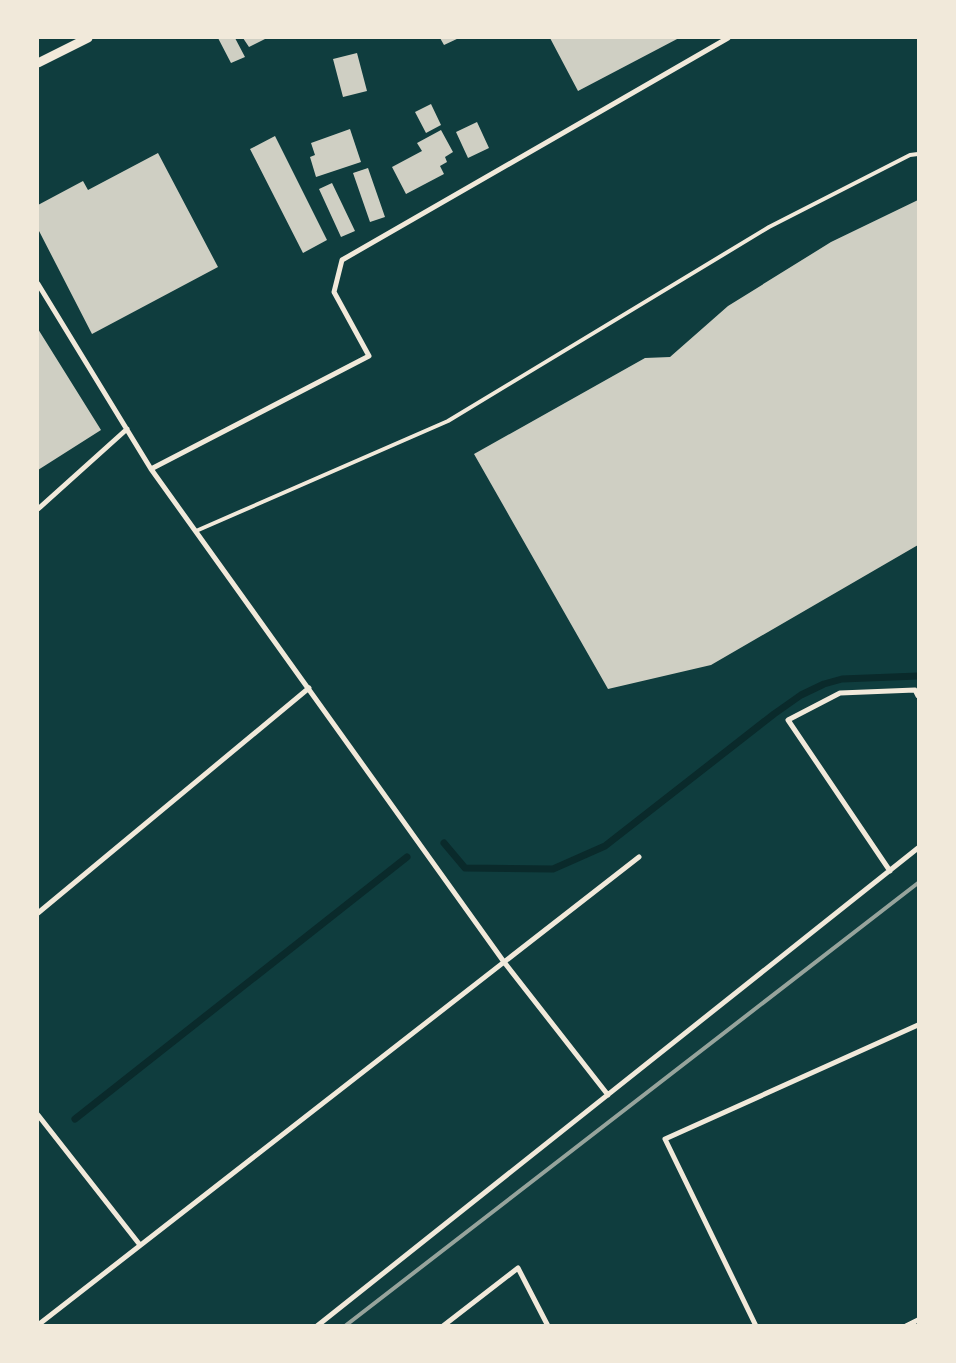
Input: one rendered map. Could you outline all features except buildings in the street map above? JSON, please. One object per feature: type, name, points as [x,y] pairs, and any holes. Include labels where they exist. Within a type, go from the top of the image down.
[{"type":"street","points":[[38,62],[88,38]]},
{"type":"street","points":[[151,469],[369,356],[334,292],[342,260],[728,38]]},
{"type":"street","points":[[38,284],[151,469],[504,962],[608,1095]]},
{"type":"street","points":[[38,509],[127,429]]},
{"type":"street","points":[[38,913],[309,688]]},
{"type":"street","points":[[890,871],[788,720],[840,693],[915,690],[918,696]]},
{"type":"street","points":[[317,1326],[918,848]]},
{"type":"street","points":[[38,1325],[639,857]]},
{"type":"street","points":[[756,1326],[665,1139],[918,1025]]},
{"type":"street","points":[[38,1115],[140,1245]]},
{"type":"street","points":[[443,1326],[518,1268],[548,1326]]},
{"type":"street","points":[[906,1326],[918,1320]]},
{"type":"lane","points":[[196,531],[448,421],[769,227],[910,155],[918,154]]},
{"type":"waterway","points":[[444,843],[465,868],[553,869],[605,846],[801,695],[824,684],[842,679],[918,676]]},
{"type":"waterway","points":[[75,1119],[407,857]]},
{"type":"railway","points":[[345,1326],[918,883]]}]
